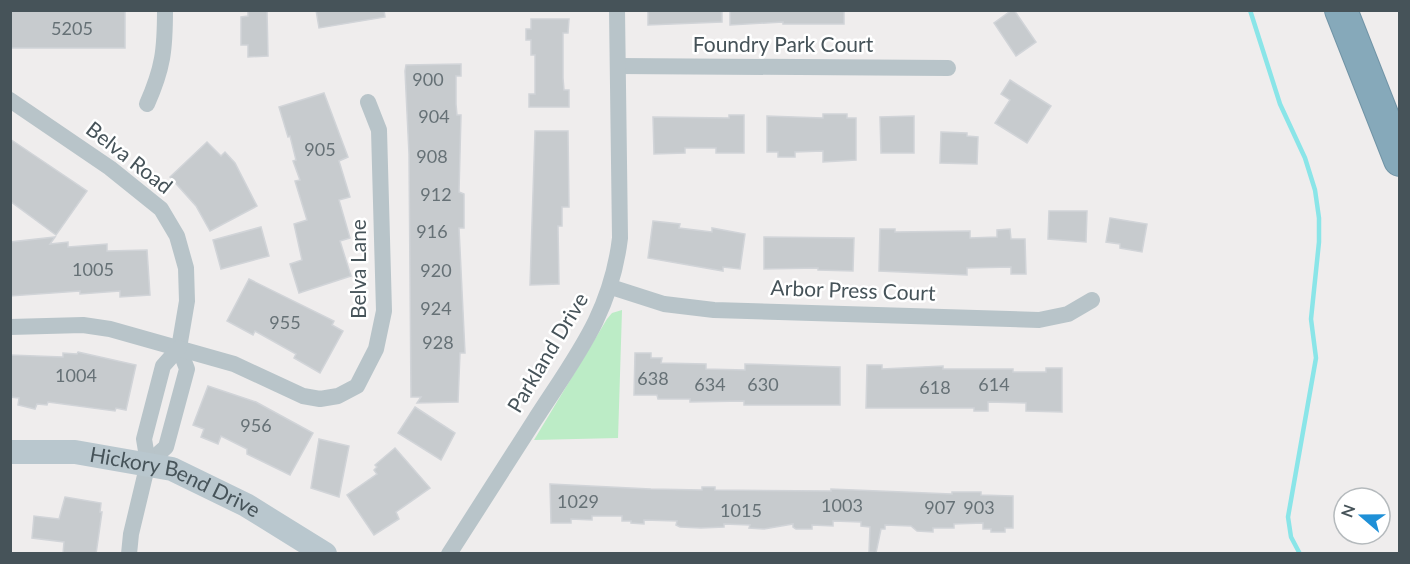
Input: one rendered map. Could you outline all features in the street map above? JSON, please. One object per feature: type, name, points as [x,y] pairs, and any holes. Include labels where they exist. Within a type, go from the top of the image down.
[{"type":"highway","points":[[1341,10],[1400,160]]},
{"type":"street","points":[[147,104],[159,79],[165,53],[165,10]]},
{"type":"street","name":"Parkland Drive","points":[[449,554],[585,342],[611,287],[620,238],[617,10]]},
{"type":"street","name":"Foundry Park Court","points":[[618,66],[948,68]]},
{"type":"street","name":"Belva Road","points":[[10,100],[110,168],[161,209],[177,236],[186,268],[187,301],[179,348],[187,369],[166,447],[148,463]]},
{"type":"street","name":"Belva Lane","points":[[10,327],[83,325],[234,364],[303,396],[320,399],[338,396],[357,386],[376,349],[384,311],[379,130],[368,102]]},
{"type":"street","name":"Arbor Press Court","points":[[611,287],[664,304],[714,310],[1028,319],[1055,318],[1092,300]]},
{"type":"street","name":"Belva Road","points":[[148,463],[144,440],[163,366],[179,348]]},
{"type":"street","name":"Hickory Bend Drive","points":[[10,452],[75,452],[172,469],[246,505],[325,554]]},
{"type":"street","points":[[129,554],[130,534],[148,463]]},
{"type":"green space","points":[[622,310],[618,438],[534,440],[607,319],[612,313]]},
{"type":"building","points":[[10,10],[125,10],[125,48],[10,48]]},
{"type":"building","points":[[248,10],[267,10],[268,56],[248,57],[248,45],[241,45],[241,17],[248,16]]},
{"type":"building","points":[[316,10],[384,10],[385,17],[319,28]]},
{"type":"building","points":[[648,10],[722,10],[722,22],[648,25]]},
{"type":"building","points":[[730,10],[844,10],[844,24],[783,24],[783,22],[730,25]]},
{"type":"building","points":[[1012,10],[1036,42],[1016,56],[994,23]]},
{"type":"building","points":[[531,19],[569,19],[568,33],[563,33],[563,78],[564,90],[569,90],[569,107],[529,107],[529,94],[535,94],[535,55],[531,55],[531,40],[526,40],[526,29],[531,29]]},
{"type":"building","points":[[461,64],[461,76],[456,76],[456,104],[457,115],[461,115],[459,192],[464,194],[464,228],[459,228],[465,353],[460,353],[458,402],[417,403],[421,397],[411,397],[409,154],[405,71],[406,65]]},
{"type":"building","points":[[1010,80],[1051,106],[1027,143],[995,123],[1010,100],[1001,94]]},
{"type":"building","points":[[324,93],[348,157],[339,161],[350,197],[339,200],[350,238],[340,241],[351,276],[299,293],[290,264],[302,260],[294,224],[307,220],[295,181],[300,180],[293,161],[296,160],[279,107]]},
{"type":"building","points":[[823,114],[847,114],[847,118],[856,118],[856,160],[823,162],[823,151],[795,152],[795,157],[778,157],[778,152],[767,152],[767,116],[823,118]]},
{"type":"building","points":[[729,115],[744,115],[744,153],[716,153],[716,148],[685,148],[685,153],[654,154],[653,117],[729,118]]},
{"type":"building","points":[[914,116],[914,153],[881,153],[880,117]]},
{"type":"building","points":[[535,131],[568,131],[569,207],[562,207],[562,226],[558,226],[559,284],[530,285]]},
{"type":"building","points":[[941,132],[967,133],[967,136],[978,137],[977,164],[940,163]]},
{"type":"building","points":[[10,139],[87,191],[56,235],[10,201]]},
{"type":"building","points":[[207,142],[221,156],[225,152],[235,163],[257,206],[210,231],[196,206],[170,177]]},
{"type":"building","points":[[1049,211],[1087,211],[1086,242],[1048,239]]},
{"type":"building","points":[[1110,218],[1147,224],[1142,252],[1120,248],[1120,244],[1106,242]]},
{"type":"building","points":[[653,221],[680,224],[679,228],[712,232],[712,228],[745,234],[740,269],[723,267],[723,271],[648,258]]},
{"type":"building","points":[[261,227],[269,256],[221,269],[213,240]]},
{"type":"building","points":[[880,229],[895,229],[895,232],[970,231],[970,238],[997,237],[997,230],[1010,229],[1011,239],[1025,239],[1026,274],[1011,274],[1011,267],[967,268],[967,275],[879,271]]},
{"type":"building","points":[[55,237],[50,244],[68,242],[68,247],[107,244],[107,251],[147,250],[150,295],[120,297],[120,291],[80,294],[80,291],[10,296],[10,242]]},
{"type":"building","points":[[764,237],[854,238],[853,271],[818,270],[818,268],[764,269]]},
{"type":"building","points":[[249,279],[334,321],[332,325],[343,331],[320,373],[294,358],[296,354],[255,331],[253,335],[227,321]]},
{"type":"building","points":[[78,352],[136,365],[126,410],[116,408],[115,411],[48,402],[47,405],[37,404],[35,409],[18,405],[19,398],[10,397],[10,355],[63,357],[63,353],[77,354]]},
{"type":"building","points":[[635,353],[651,353],[651,358],[662,358],[661,363],[706,364],[706,369],[745,370],[745,364],[840,367],[840,405],[744,405],[744,401],[690,402],[690,399],[658,399],[657,395],[634,395]]},
{"type":"building","points":[[867,365],[882,365],[882,369],[943,366],[943,369],[1013,369],[1013,372],[1046,372],[1046,368],[1062,368],[1062,412],[1026,411],[1026,403],[988,402],[988,411],[974,411],[974,408],[866,408]]},
{"type":"building","points":[[208,386],[256,402],[313,433],[290,475],[247,454],[247,449],[221,436],[218,444],[201,437],[204,429],[193,425]]},
{"type":"building","points":[[415,407],[455,433],[441,460],[398,433]]},
{"type":"building","points":[[319,439],[349,446],[339,497],[311,488]]},
{"type":"building","points":[[395,448],[430,488],[396,512],[399,519],[374,535],[347,495],[377,474],[374,470],[377,467],[375,465]]},
{"type":"building","points":[[550,484],[702,490],[702,487],[715,487],[715,490],[831,491],[831,489],[952,494],[952,492],[981,492],[981,495],[1013,496],[1013,528],[1005,528],[1005,532],[991,532],[991,529],[983,529],[983,523],[954,524],[954,528],[933,528],[933,532],[917,531],[911,526],[885,525],[885,529],[881,529],[876,553],[869,552],[870,527],[861,526],[861,522],[833,521],[833,526],[812,525],[812,529],[796,529],[793,524],[764,529],[749,528],[750,525],[724,524],[724,527],[701,528],[680,527],[676,525],[677,521],[644,520],[644,524],[622,521],[622,516],[592,516],[592,520],[571,519],[571,523],[551,523]]},
{"type":"building","points":[[65,497],[101,503],[100,512],[102,512],[96,554],[63,554],[64,542],[32,538],[34,516],[59,519]]},
{"type":"waterway","points":[[1250,10],[1280,104],[1305,158],[1315,190],[1319,218],[1319,242],[1311,319],[1316,358],[1288,517],[1291,537],[1300,554]]}]
